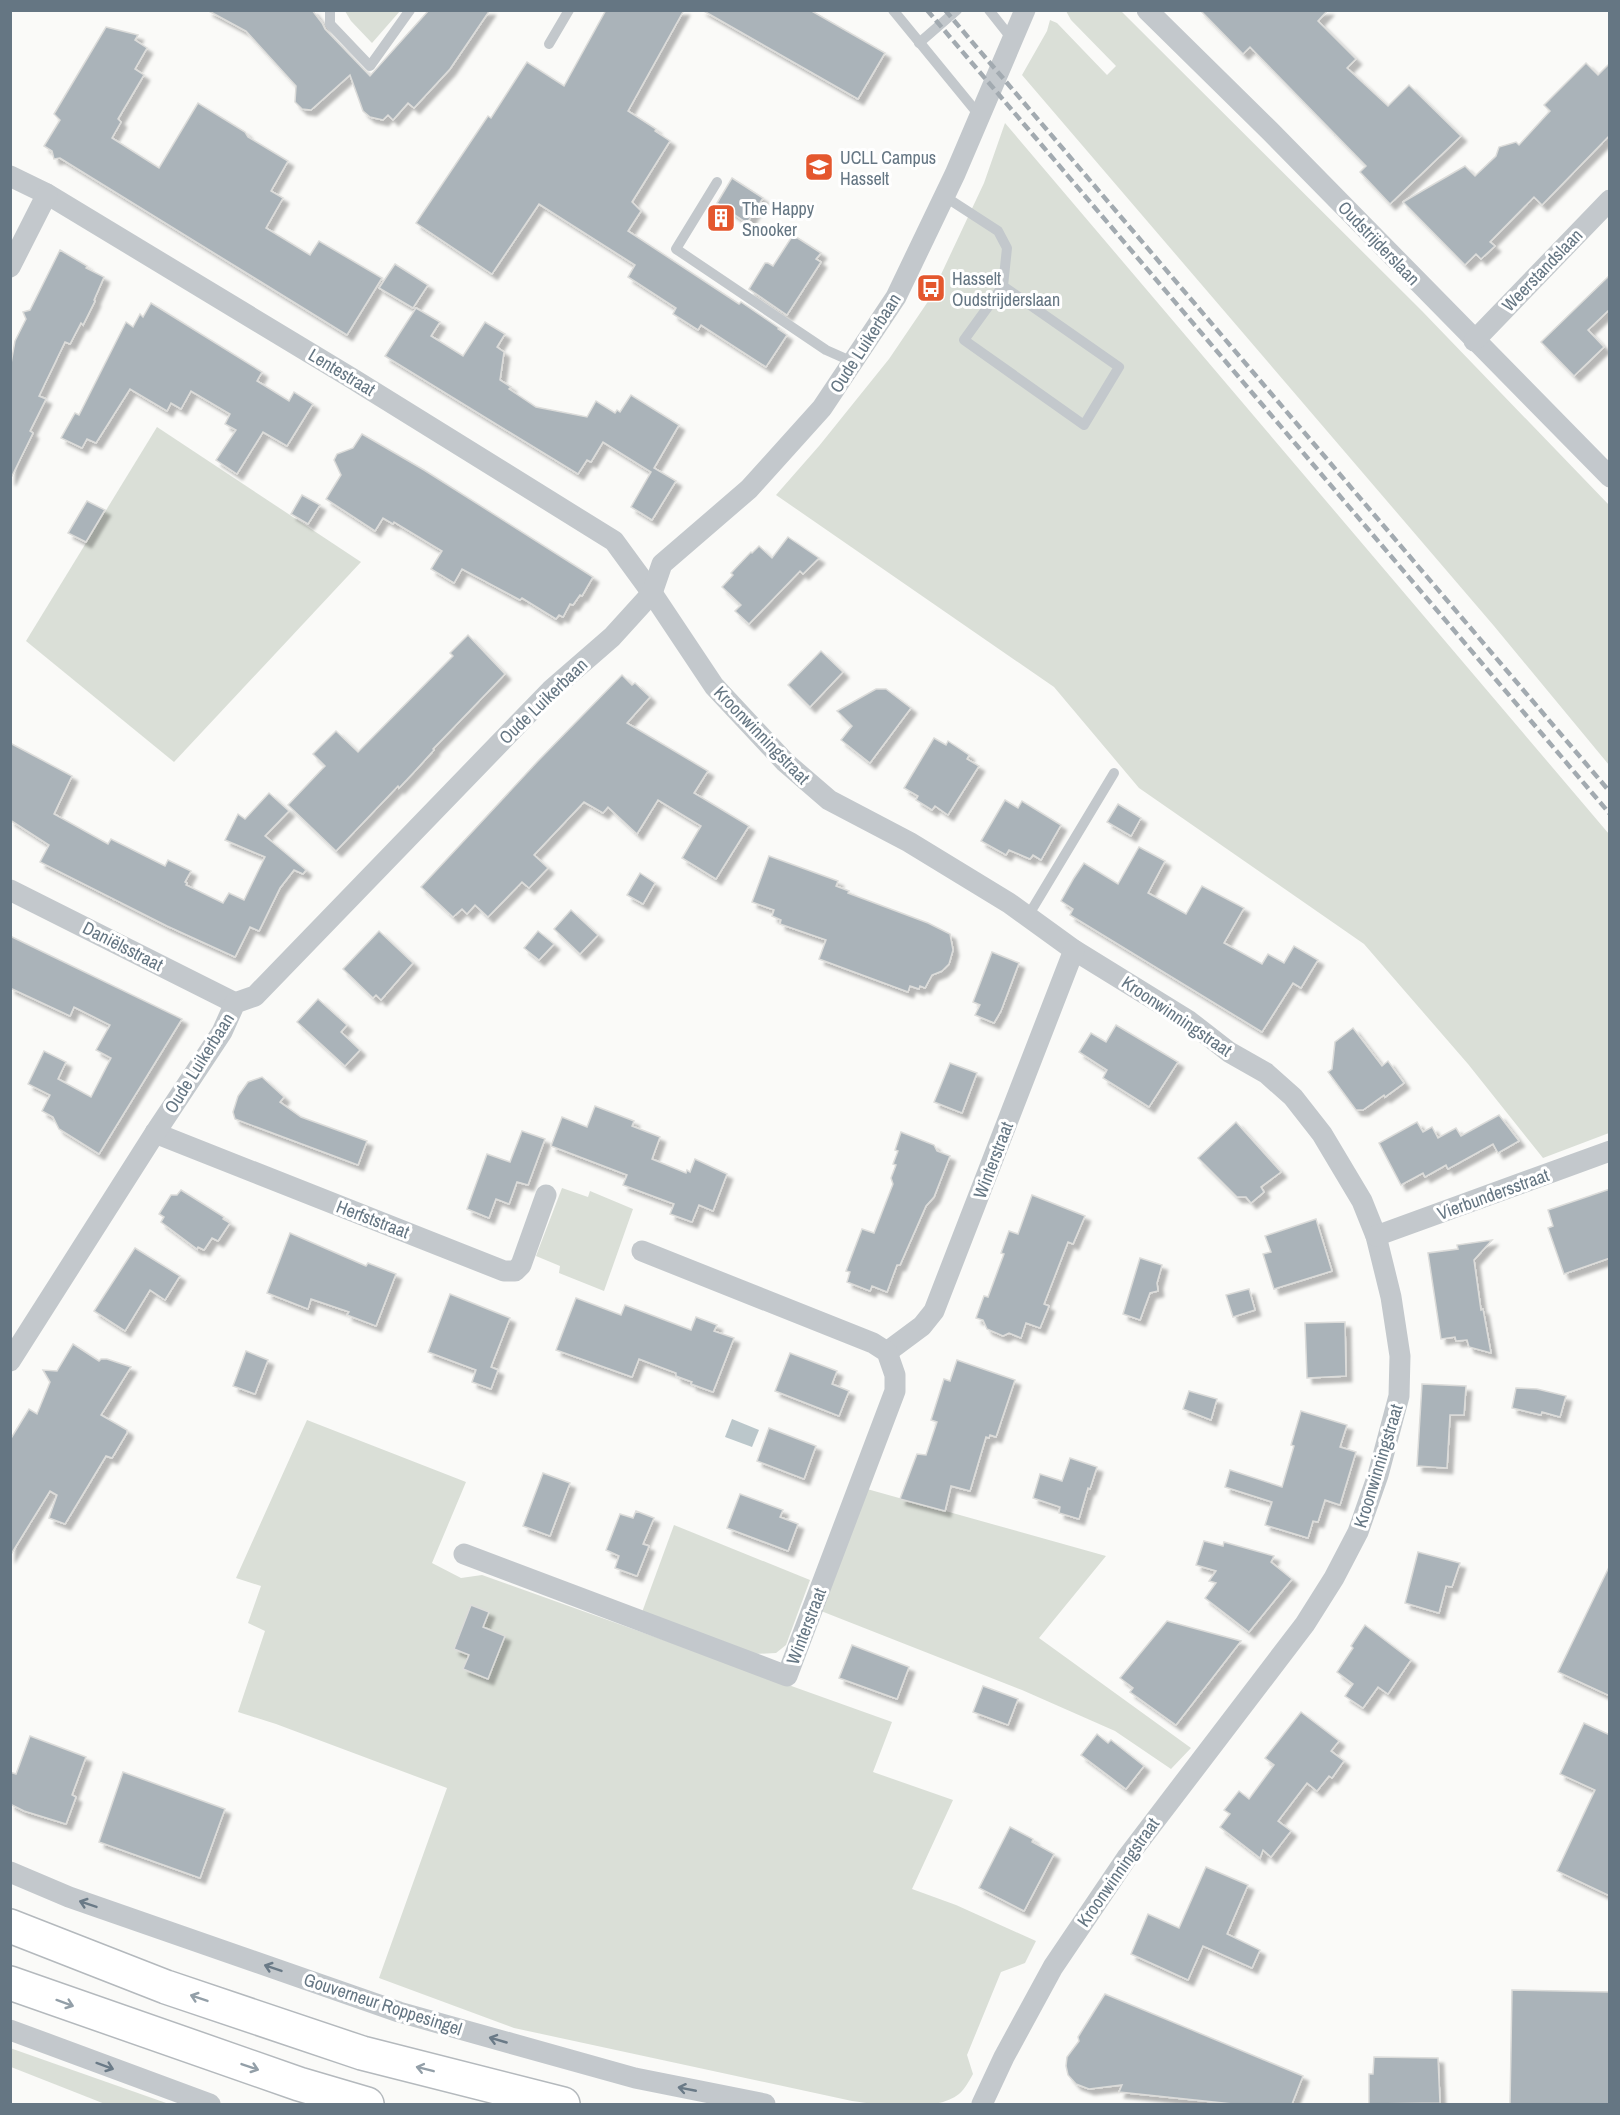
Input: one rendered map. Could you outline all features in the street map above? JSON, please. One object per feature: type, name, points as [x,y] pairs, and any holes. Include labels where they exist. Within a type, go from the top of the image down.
[{"type":"highway","points":[[10,1926],[166,1987],[362,2053],[563,2104]]},
{"type":"highway","points":[[10,1983],[299,2085],[367,2104]]},
{"type":"street","name":"Oude Luikerbaan","points":[[10,1361],[154,1133],[222,1032],[235,1003],[255,996],[551,690],[612,637],[652,593],[662,564],[749,489],[822,408],[896,297],[944,196],[1025,10]]},
{"type":"street","name":"Oudstrijderslaan","points":[[1147,10],[1270,131],[1610,477]]},
{"type":"street","name":"Lentestraat","points":[[10,176],[46,194],[353,379],[614,542],[652,593]]},
{"type":"street","points":[[10,267],[46,194]]},
{"type":"street","name":"Weerstandslaan","points":[[1474,341],[1610,200]]},
{"type":"street","name":"Kroonwinningstraat","points":[[652,593],[714,686],[785,762],[829,800],[909,843],[1009,903],[1074,950],[1189,1021],[1229,1052],[1266,1073],[1293,1097],[1322,1134],[1362,1202],[1377,1236],[1391,1297],[1400,1356],[1399,1396],[1378,1475],[1358,1532],[1334,1578],[1305,1624],[1128,1856],[1053,1967],[982,2104]]},
{"type":"street","name":"Daniëlsstraat","points":[[10,890],[235,1003]]},
{"type":"street","name":"Winterstraat","points":[[464,1554],[787,1676],[895,1391],[895,1375],[887,1352],[922,1326],[934,1311],[1074,950]]},
{"type":"street","name":"Herfststraat","points":[[154,1133],[504,1270],[515,1271],[521,1265],[546,1195]]},
{"type":"street","name":"Vierbundersstraat","points":[[1377,1236],[1610,1151]]},
{"type":"street","points":[[642,1251],[873,1343],[887,1352]]},
{"type":"street","name":"Gouverneur Roppesingel","points":[[10,1872],[69,1897],[399,2012],[635,2078],[765,2104]]},
{"type":"street","points":[[10,2030],[210,2104]]},
{"type":"lane","points":[[330,10],[330,24],[370,66],[410,10]]},
{"type":"lane","points":[[549,44],[569,10]]},
{"type":"lane","points":[[893,10],[979,115]]},
{"type":"lane","points":[[919,43],[957,10]]},
{"type":"lane","points":[[988,10],[1012,39]]},
{"type":"lane","points":[[717,182],[676,249],[826,350],[853,362]]},
{"type":"lane","points":[[944,196],[998,231],[1008,248],[1003,286],[964,340],[1084,425],[1119,367],[1003,286]]},
{"type":"lane","points":[[1028,916],[1114,773]]},
{"type":"shaded area","points":[[345,11],[400,11],[372,43],[351,21]]},
{"type":"shaded area","points":[[1066,11],[1121,11],[1422,311],[1609,505],[1609,765],[1494,626],[1022,75],[1047,31],[1050,20],[1057,23],[1107,75],[1116,66],[1071,20]]},
{"type":"shaded area","points":[[1005,123],[1609,834],[1609,1133],[1543,1158],[1468,1064],[1364,944],[1139,788],[1054,687],[776,495],[889,359],[929,300],[984,183]]},
{"type":"shaded area","points":[[157,427],[361,562],[174,762],[26,641]]},
{"type":"shaded area","points":[[562,1188],[588,1197],[590,1191],[633,1209],[604,1291],[559,1273],[560,1266],[536,1256]]},
{"type":"shaded area","points":[[732,1419],[759,1430],[752,1447],[725,1437]]},
{"type":"shaded area","points":[[307,1420],[466,1482],[432,1563],[461,1578],[482,1575],[892,1722],[873,1772],[953,1800],[912,1889],[956,1905],[1036,1941],[1025,1963],[1001,1972],[967,2055],[973,2074],[959,2094],[949,2100],[922,2106],[892,2106],[852,2101],[514,2028],[379,1978],[447,1788],[238,1712],[265,1631],[248,1623],[261,1586],[236,1578]]},
{"type":"shaded area","points":[[867,1489],[1106,1556],[1039,1638],[1191,1748],[1171,1769],[1115,1731],[1022,1690],[821,1611]]},
{"type":"shaded area","points":[[674,1525],[810,1580],[786,1645],[776,1653],[755,1654],[641,1615]]},
{"type":"shaded area","points":[[10,2048],[169,2104],[105,2104],[11,2067]]},
{"type":"building","points":[[207,10],[312,10],[325,29],[370,76],[429,10],[490,10],[450,69],[414,108],[408,103],[393,120],[388,115],[383,120],[370,117],[363,111],[350,75],[311,110],[302,109],[295,102],[296,86],[246,31]]},
{"type":"building","points":[[606,10],[684,10],[628,111],[670,141],[632,202],[641,211],[628,231],[739,304],[741,302],[787,335],[766,367],[701,325],[698,330],[673,314],[676,308],[628,277],[635,265],[539,204],[492,274],[416,223],[488,116],[491,118],[527,62],[564,86]]},
{"type":"building","points":[[702,10],[810,10],[885,53],[858,99]]},
{"type":"building","points":[[1200,10],[1328,10],[1318,21],[1356,59],[1347,68],[1388,106],[1409,85],[1461,136],[1390,204],[1360,172],[1366,166],[1250,47],[1243,54]]},
{"type":"building","points":[[106,27],[138,35],[135,40],[147,48],[135,69],[144,75],[118,119],[121,122],[112,138],[159,168],[198,103],[288,161],[271,191],[283,198],[266,228],[310,255],[319,241],[382,278],[347,335],[60,158],[54,159],[52,151],[44,146],[60,120],[54,114]]},
{"type":"building","points":[[1586,63],[1598,75],[1610,63],[1610,135],[1542,205],[1534,197],[1490,242],[1495,246],[1481,259],[1476,254],[1465,265],[1403,202],[1465,166],[1475,176],[1496,156],[1499,147],[1516,142],[1519,145],[1550,111],[1544,105]]},
{"type":"building","name":"The Happy Snooker","points":[[732,178],[763,198],[747,223],[717,203]]},
{"type":"building","points":[[793,235],[821,253],[816,259],[821,262],[787,315],[749,289],[765,263],[773,266]]},
{"type":"building","points":[[60,250],[104,277],[83,325],[81,323],[70,344],[65,342],[39,396],[46,399],[30,431],[33,433],[10,480],[10,369],[15,341],[26,319],[23,312],[30,310]]},
{"type":"building","points":[[395,264],[428,285],[413,308],[379,288]]},
{"type":"building","points":[[1610,275],[1610,309],[1588,330],[1604,347],[1574,376],[1541,342]]},
{"type":"building","points":[[151,303],[262,372],[257,381],[289,401],[294,392],[313,404],[287,446],[263,432],[237,474],[216,460],[236,430],[225,424],[230,414],[191,391],[181,409],[171,403],[167,411],[130,389],[96,443],[87,439],[82,448],[61,438],[75,413],[79,415],[126,322],[133,327],[140,314],[143,317]]},
{"type":"building","points":[[416,308],[440,322],[431,336],[463,356],[485,322],[505,334],[497,347],[504,352],[500,380],[511,387],[509,389],[536,407],[587,417],[596,401],[615,413],[617,410],[620,412],[631,395],[679,425],[654,468],[676,481],[652,520],[631,507],[651,472],[603,442],[591,462],[587,460],[578,474],[385,356]]},
{"type":"building","points":[[362,434],[424,470],[593,577],[582,596],[580,595],[573,605],[570,604],[563,617],[559,615],[556,619],[522,598],[520,600],[462,569],[454,583],[431,569],[442,551],[394,522],[393,524],[383,518],[375,531],[326,499],[341,475],[334,460],[337,454],[353,448]]},
{"type":"building","points":[[302,495],[320,505],[308,524],[291,514]]},
{"type":"building","points":[[87,501],[105,510],[86,542],[68,533]]},
{"type":"building","points":[[788,537],[819,558],[803,574],[800,571],[749,624],[735,611],[741,605],[722,587],[733,575],[731,573],[751,552],[759,546],[772,558]]},
{"type":"building","points":[[468,635],[505,674],[399,788],[398,786],[336,851],[288,805],[325,766],[313,754],[336,731],[358,752],[453,656],[450,653]]},
{"type":"building","points":[[821,651],[843,672],[810,707],[788,685]]},
{"type":"building","points":[[622,675],[650,697],[627,723],[708,771],[694,793],[749,826],[716,879],[682,858],[701,826],[658,800],[637,834],[608,807],[603,813],[584,802],[534,855],[548,868],[529,888],[522,882],[488,917],[475,905],[467,914],[462,909],[453,917],[421,887]]},
{"type":"building","points":[[876,689],[886,689],[911,708],[870,763],[841,740],[852,726],[837,711]]},
{"type":"building","points":[[934,738],[946,745],[948,741],[969,755],[967,759],[979,766],[948,815],[935,806],[932,810],[916,800],[918,796],[904,788]]},
{"type":"building","points":[[10,743],[72,776],[54,814],[108,844],[111,839],[165,866],[168,860],[191,871],[185,882],[186,885],[223,903],[229,893],[244,900],[265,857],[225,840],[238,814],[245,819],[269,793],[289,811],[265,836],[306,870],[303,874],[294,870],[280,888],[259,931],[250,927],[235,957],[167,926],[40,862],[49,845],[10,820]]},
{"type":"building","points":[[1005,800],[1018,808],[1022,801],[1061,825],[1041,860],[1033,855],[1030,859],[1009,850],[1006,855],[981,841]]},
{"type":"building","points":[[1118,804],[1141,818],[1131,836],[1107,822]]},
{"type":"building","points":[[1139,847],[1165,861],[1148,893],[1186,914],[1202,886],[1244,908],[1224,943],[1262,964],[1268,954],[1284,963],[1294,946],[1318,960],[1301,988],[1293,983],[1262,1032],[1070,915],[1073,909],[1061,901],[1084,863],[1118,884]]},
{"type":"building","points":[[769,856],[838,881],[836,886],[849,891],[848,893],[928,923],[950,934],[953,950],[949,964],[942,971],[932,975],[925,988],[910,986],[908,992],[819,959],[826,940],[780,924],[781,920],[772,916],[774,910],[752,902]]},
{"type":"building","points":[[640,873],[655,883],[643,904],[627,895]]},
{"type":"building","points":[[571,910],[598,935],[580,954],[554,929]]},
{"type":"building","points":[[379,931],[413,963],[381,1000],[376,995],[373,998],[343,969]]},
{"type":"building","points":[[538,931],[554,944],[539,960],[524,948]]},
{"type":"building","points":[[10,936],[182,1019],[99,1154],[59,1129],[53,1117],[42,1111],[50,1095],[28,1084],[44,1051],[66,1062],[58,1079],[91,1097],[111,1058],[96,1050],[110,1025],[74,1007],[70,1016],[10,988]]},
{"type":"building","points":[[992,952],[1019,963],[1001,1011],[994,1023],[975,1015],[980,1005],[973,1002]]},
{"type":"building","points":[[318,999],[347,1025],[341,1032],[360,1050],[345,1066],[297,1022]]},
{"type":"building","points":[[1116,1025],[1178,1062],[1149,1107],[1103,1078],[1107,1070],[1079,1052],[1091,1033],[1106,1042]]},
{"type":"building","points":[[1353,1028],[1382,1066],[1388,1061],[1404,1083],[1363,1110],[1356,1110],[1328,1072],[1332,1069],[1335,1042]]},
{"type":"building","points":[[950,1063],[977,1073],[962,1113],[934,1102]]},
{"type":"building","points":[[262,1077],[284,1097],[280,1102],[301,1117],[367,1141],[358,1165],[235,1119],[233,1112],[238,1096],[248,1082]]},
{"type":"building","points":[[595,1106],[634,1121],[632,1126],[660,1137],[652,1159],[686,1173],[687,1170],[690,1172],[695,1159],[727,1174],[713,1211],[699,1205],[692,1222],[670,1214],[674,1204],[623,1185],[627,1175],[551,1146],[562,1117],[587,1127]]},
{"type":"building","points":[[1499,1115],[1519,1141],[1498,1153],[1493,1144],[1448,1169],[1446,1165],[1425,1177],[1423,1173],[1401,1185],[1379,1143],[1417,1122],[1423,1132],[1432,1127],[1438,1138],[1456,1128],[1461,1136]]},
{"type":"building","points":[[1236,1122],[1281,1172],[1261,1187],[1264,1192],[1251,1203],[1246,1197],[1237,1197],[1198,1158]]},
{"type":"building","points":[[522,1131],[545,1139],[528,1185],[517,1182],[509,1204],[496,1199],[489,1218],[467,1209],[487,1154],[510,1162]]},
{"type":"building","points":[[901,1132],[934,1145],[937,1151],[950,1156],[934,1197],[926,1206],[900,1265],[897,1265],[887,1292],[872,1286],[870,1291],[847,1282],[850,1272],[846,1271],[862,1229],[874,1233],[893,1184],[891,1178],[896,1165],[893,1164],[898,1151],[895,1150]]},
{"type":"building","points":[[1610,1189],[1610,1258],[1564,1274],[1548,1228],[1553,1226],[1548,1210]]},
{"type":"building","points":[[181,1190],[230,1223],[218,1241],[212,1238],[204,1250],[198,1247],[197,1249],[161,1222],[164,1217],[159,1214],[171,1195],[177,1195]]},
{"type":"building","points":[[1032,1195],[1085,1216],[1073,1244],[1068,1242],[1044,1304],[1049,1306],[1040,1328],[1026,1323],[1021,1338],[1009,1333],[1003,1336],[987,1329],[983,1320],[976,1318],[984,1296],[988,1297],[1004,1254],[1001,1253],[1009,1231],[1018,1234]]},
{"type":"building","points":[[1316,1219],[1332,1271],[1274,1289],[1263,1254],[1271,1252],[1265,1236]]},
{"type":"building","points":[[290,1233],[366,1266],[368,1263],[396,1274],[376,1326],[347,1315],[349,1312],[311,1299],[308,1309],[267,1293]]},
{"type":"building","points":[[1492,1240],[1474,1260],[1481,1310],[1483,1309],[1491,1353],[1469,1347],[1467,1340],[1456,1341],[1455,1337],[1441,1339],[1428,1253],[1458,1249],[1457,1245]]},
{"type":"building","points":[[135,1248],[180,1276],[165,1300],[150,1290],[125,1331],[94,1311]]},
{"type":"building","points":[[1140,1258],[1162,1265],[1157,1283],[1158,1291],[1150,1293],[1140,1320],[1123,1314]]},
{"type":"building","points":[[1249,1289],[1255,1310],[1233,1317],[1226,1295]]},
{"type":"building","points":[[450,1294],[510,1318],[491,1367],[498,1370],[491,1389],[472,1382],[476,1370],[428,1352]]},
{"type":"building","points":[[576,1298],[621,1315],[625,1305],[691,1330],[696,1317],[717,1325],[714,1331],[734,1338],[713,1392],[691,1384],[692,1382],[676,1376],[676,1373],[639,1359],[632,1377],[556,1350]]},
{"type":"building","points":[[1345,1322],[1346,1376],[1307,1378],[1305,1323]]},
{"type":"building","points":[[73,1344],[99,1361],[107,1359],[131,1367],[101,1415],[127,1430],[127,1433],[112,1458],[106,1456],[65,1524],[49,1518],[57,1495],[50,1491],[10,1556],[10,1440],[29,1409],[37,1414],[50,1382],[43,1370],[57,1371]]},
{"type":"building","points":[[246,1351],[268,1360],[255,1394],[233,1386]]},
{"type":"building","points":[[790,1353],[837,1371],[832,1384],[849,1391],[839,1416],[775,1391]]},
{"type":"building","points":[[957,1360],[1015,1380],[996,1437],[990,1435],[989,1438],[986,1437],[970,1491],[951,1486],[945,1511],[900,1499],[917,1454],[926,1455],[937,1422],[931,1420],[944,1379],[950,1381]]},
{"type":"building","points":[[1422,1384],[1466,1386],[1464,1415],[1450,1415],[1447,1468],[1417,1466]]},
{"type":"building","points":[[1516,1388],[1537,1389],[1566,1396],[1560,1417],[1512,1408]]},
{"type":"building","points":[[1189,1391],[1217,1399],[1211,1420],[1183,1409]]},
{"type":"building","points":[[1301,1411],[1347,1425],[1340,1447],[1356,1452],[1340,1505],[1325,1500],[1318,1522],[1313,1521],[1308,1538],[1265,1525],[1272,1502],[1225,1487],[1230,1470],[1282,1487]]},
{"type":"building","points":[[769,1428],[816,1446],[804,1479],[757,1461]]},
{"type":"building","points":[[1070,1458],[1097,1467],[1079,1519],[1059,1513],[1060,1507],[1033,1498],[1040,1474],[1062,1481]]},
{"type":"building","points":[[543,1473],[570,1483],[550,1536],[523,1526]]},
{"type":"building","points":[[740,1494],[783,1510],[780,1517],[798,1524],[788,1551],[727,1528]]},
{"type":"building","points":[[636,1511],[654,1518],[643,1544],[649,1546],[637,1576],[615,1568],[619,1556],[606,1550],[620,1514],[633,1518]]},
{"type":"building","points":[[1204,1541],[1223,1546],[1224,1542],[1274,1556],[1271,1562],[1292,1579],[1249,1632],[1205,1598],[1216,1583],[1209,1581],[1216,1571],[1196,1565]]},
{"type":"building","points":[[1418,1552],[1460,1563],[1452,1587],[1446,1586],[1439,1613],[1405,1603]]},
{"type":"building","points":[[1610,1565],[1610,1696],[1558,1672]]},
{"type":"building","points":[[471,1605],[489,1612],[483,1627],[505,1636],[488,1679],[463,1669],[469,1655],[454,1649]]},
{"type":"building","points":[[1167,1621],[1241,1641],[1176,1725],[1130,1692],[1133,1688],[1120,1678]]},
{"type":"building","points":[[1365,1625],[1411,1660],[1388,1694],[1378,1687],[1363,1708],[1345,1696],[1353,1684],[1337,1672]]},
{"type":"building","points":[[852,1645],[909,1667],[897,1699],[839,1678]]},
{"type":"building","points":[[983,1686],[1018,1699],[1008,1725],[973,1712]]},
{"type":"building","points":[[1301,1712],[1339,1741],[1331,1751],[1344,1761],[1332,1778],[1329,1776],[1317,1791],[1307,1783],[1278,1821],[1291,1831],[1271,1857],[1263,1850],[1260,1858],[1220,1827],[1230,1814],[1224,1810],[1239,1791],[1249,1799],[1274,1765],[1265,1758]]},
{"type":"building","points":[[1584,1723],[1610,1735],[1610,1896],[1557,1871],[1595,1790],[1560,1774]]},
{"type":"building","points":[[1097,1734],[1108,1743],[1111,1740],[1144,1766],[1126,1789],[1081,1755]]},
{"type":"building","points":[[30,1736],[86,1757],[72,1795],[76,1797],[66,1824],[24,1811],[10,1804],[10,1772],[16,1774]]},
{"type":"building","points":[[123,1772],[225,1809],[200,1878],[99,1842]]},
{"type":"building","points":[[1010,1827],[1033,1839],[1032,1842],[1054,1854],[1024,1911],[979,1888]]},
{"type":"building","points":[[1206,1867],[1248,1885],[1227,1934],[1260,1950],[1252,1968],[1203,1946],[1188,1980],[1131,1954],[1148,1914],[1179,1928]]},
{"type":"building","points":[[1512,1990],[1610,1992],[1610,2104],[1510,2104]]},
{"type":"building","points":[[1105,1994],[1303,2076],[1292,2104],[1233,2104],[1119,2092],[1122,2085],[1089,2089],[1076,2084],[1068,2075],[1067,2057],[1079,2041],[1078,2037]]},
{"type":"building","points":[[1374,2057],[1438,2058],[1440,2103],[1369,2104],[1369,2074],[1373,2074]]},
{"type":"railway","points":[[927,10],[1610,814]]},
{"type":"railway","points":[[945,10],[1610,792]]},
{"type":"place","name":"UCLL Campus Hasselt","points":[[819,167]]},
{"type":"place","name":"The Happy Snooker","points":[[721,218]]},
{"type":"place","name":"Hasselt Oudstrijderslaan","points":[[931,288]]}]
